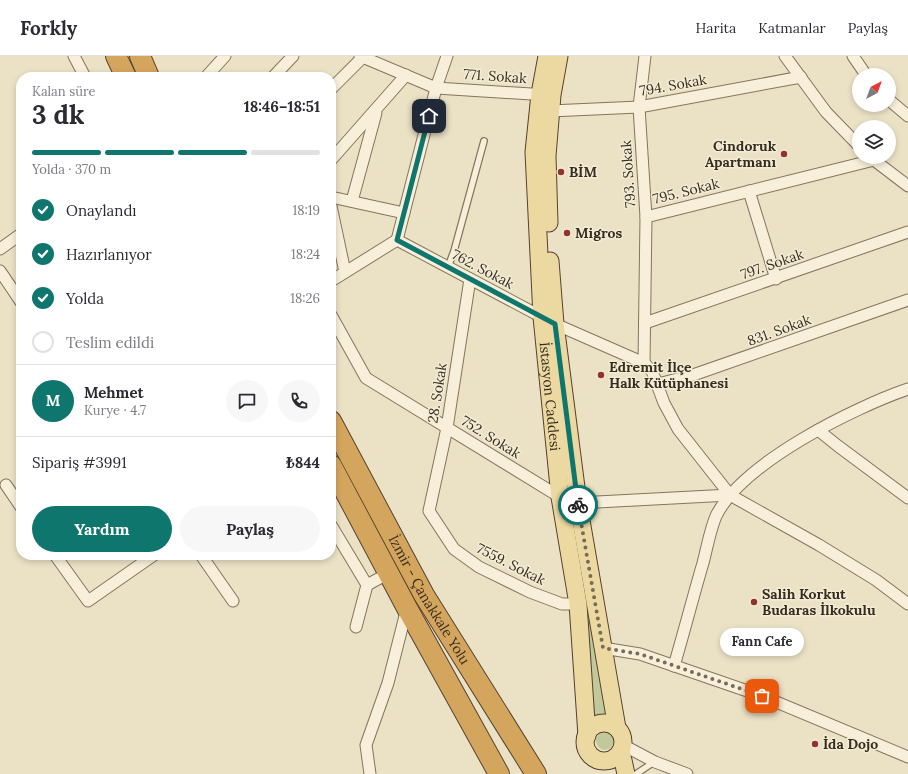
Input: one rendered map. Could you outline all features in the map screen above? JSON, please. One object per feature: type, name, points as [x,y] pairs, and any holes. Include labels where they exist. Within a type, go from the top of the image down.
[{"type":"highway","points":[[116,56],[124,72]]},
{"type":"highway","points":[[140,56],[147,72]]},
{"type":"highway","name":"İzmir - Çanakkale Yolu","points":[[336,430],[424,596],[536,774]]},
{"type":"highway","name":"İzmir - Çanakkale Yolu","points":[[336,474],[407,608],[499,774]]},
{"type":"main road","name":"İstasyon Caddesi","points":[[547,56],[547,156],[550,258],[549,321],[560,497],[578,604],[587,748],[597,774]]},
{"type":"main road","name":"İstasyon Caddesi","points":[[547,100],[559,56]]},
{"type":"main road","name":"İstasyon Caddesi","points":[[549,321],[578,503],[617,728],[623,739],[622,748],[626,774]]},
{"type":"main road","points":[[587,736],[590,730],[600,724],[612,725],[617,728]]},
{"type":"main road","points":[[590,753],[594,758],[606,761],[612,759],[622,748]]},
{"type":"street","points":[[74,56],[82,72]]},
{"type":"street","points":[[211,72],[225,56]]},
{"type":"street","points":[[278,72],[293,56]]},
{"type":"street","points":[[336,278],[397,240],[436,88],[447,56]]},
{"type":"street","name":"793. Sokak","points":[[644,362],[646,217],[639,107],[645,56]]},
{"type":"street","points":[[786,56],[826,112],[852,139]]},
{"type":"street","points":[[853,56],[861,68]]},
{"type":"street","points":[[336,84],[361,57]]},
{"type":"street","name":"771. Sokak","points":[[361,57],[436,88],[547,100]]},
{"type":"street","points":[[336,155],[406,76]]},
{"type":"street","name":"794. Sokak","points":[[547,100],[639,107],[801,77]]},
{"type":"street","points":[[896,106],[908,116]]},
{"type":"street","points":[[352,201],[376,111]]},
{"type":"street","name":"795. Sokak","points":[[646,217],[853,164]]},
{"type":"street","points":[[879,164],[908,186]]},
{"type":"street","points":[[749,191],[776,279]]},
{"type":"street","points":[[336,198],[404,213]]},
{"type":"street","points":[[336,231],[344,272]]},
{"type":"street","name":"797. Sokak","points":[[645,323],[776,279],[908,232]]},
{"type":"street","points":[[0,249],[16,238]]},
{"type":"street","name":"762. Sokak","points":[[397,240],[549,321],[644,362]]},
{"type":"street","points":[[0,272],[16,295]]},
{"type":"street","name":"28. Sokak","points":[[429,511],[447,428],[470,279]]},
{"type":"street","name":"831. Sokak","points":[[658,384],[693,375],[908,300]]},
{"type":"street","name":"752. Sokak","points":[[336,324],[366,378],[560,497]]},
{"type":"street","points":[[644,362],[652,371],[664,403],[678,429],[730,495],[832,553],[876,580],[908,604]]},
{"type":"street","points":[[674,666],[716,517],[730,495],[774,456],[818,430],[908,389]]},
{"type":"street","points":[[818,430],[908,498]]},
{"type":"street","points":[[6,485],[16,500]]},
{"type":"street","points":[[578,503],[730,495]]},
{"type":"street","name":"7559. Sokak","points":[[429,511],[454,549],[479,567],[562,604],[578,604]]},
{"type":"street","points":[[336,533],[368,585]]},
{"type":"street","points":[[59,560],[88,601],[147,560]]},
{"type":"street","points":[[204,560],[233,601]]},
{"type":"street","points":[[356,627],[368,585],[388,573]]},
{"type":"street","points":[[370,774],[366,745],[388,683],[407,608]]},
{"type":"street","points":[[603,648],[640,654],[762,696],[908,757]]},
{"type":"street","points":[[622,748],[687,774]]},
{"type":"lane","points":[[448,267],[454,251],[484,141]]},
{"type":"lane","points":[[636,774],[655,762]]},
{"type":"green space","points":[[583,593],[611,715],[610,718],[593,719]]},
{"type":"green space","points":[[605,732],[611,735],[614,741],[611,747],[605,750],[599,747],[596,741],[599,735]]},
{"type":"way so far","points":[[578,505],[603,648],[640,654],[762,696]]},
{"type":"place","name":"Cindoruk Apartmanı","points":[[784,154]]},
{"type":"place","name":"BİM","points":[[561,172]]},
{"type":"place","name":"Migros","points":[[567,233]]},
{"type":"place","name":"Edremit İlçe Halk Kütüphanesi","points":[[601,375]]},
{"type":"place","name":"Salih Korkut Budaras İlkokulu","points":[[754,602]]},
{"type":"place","name":"Fann Cafe","points":[[762,696]]},
{"type":"place","name":"İda Dojo","points":[[815,744]]},
{"type":"route","points":[[429,116],[397,240],[555,324],[578,505]]}]
